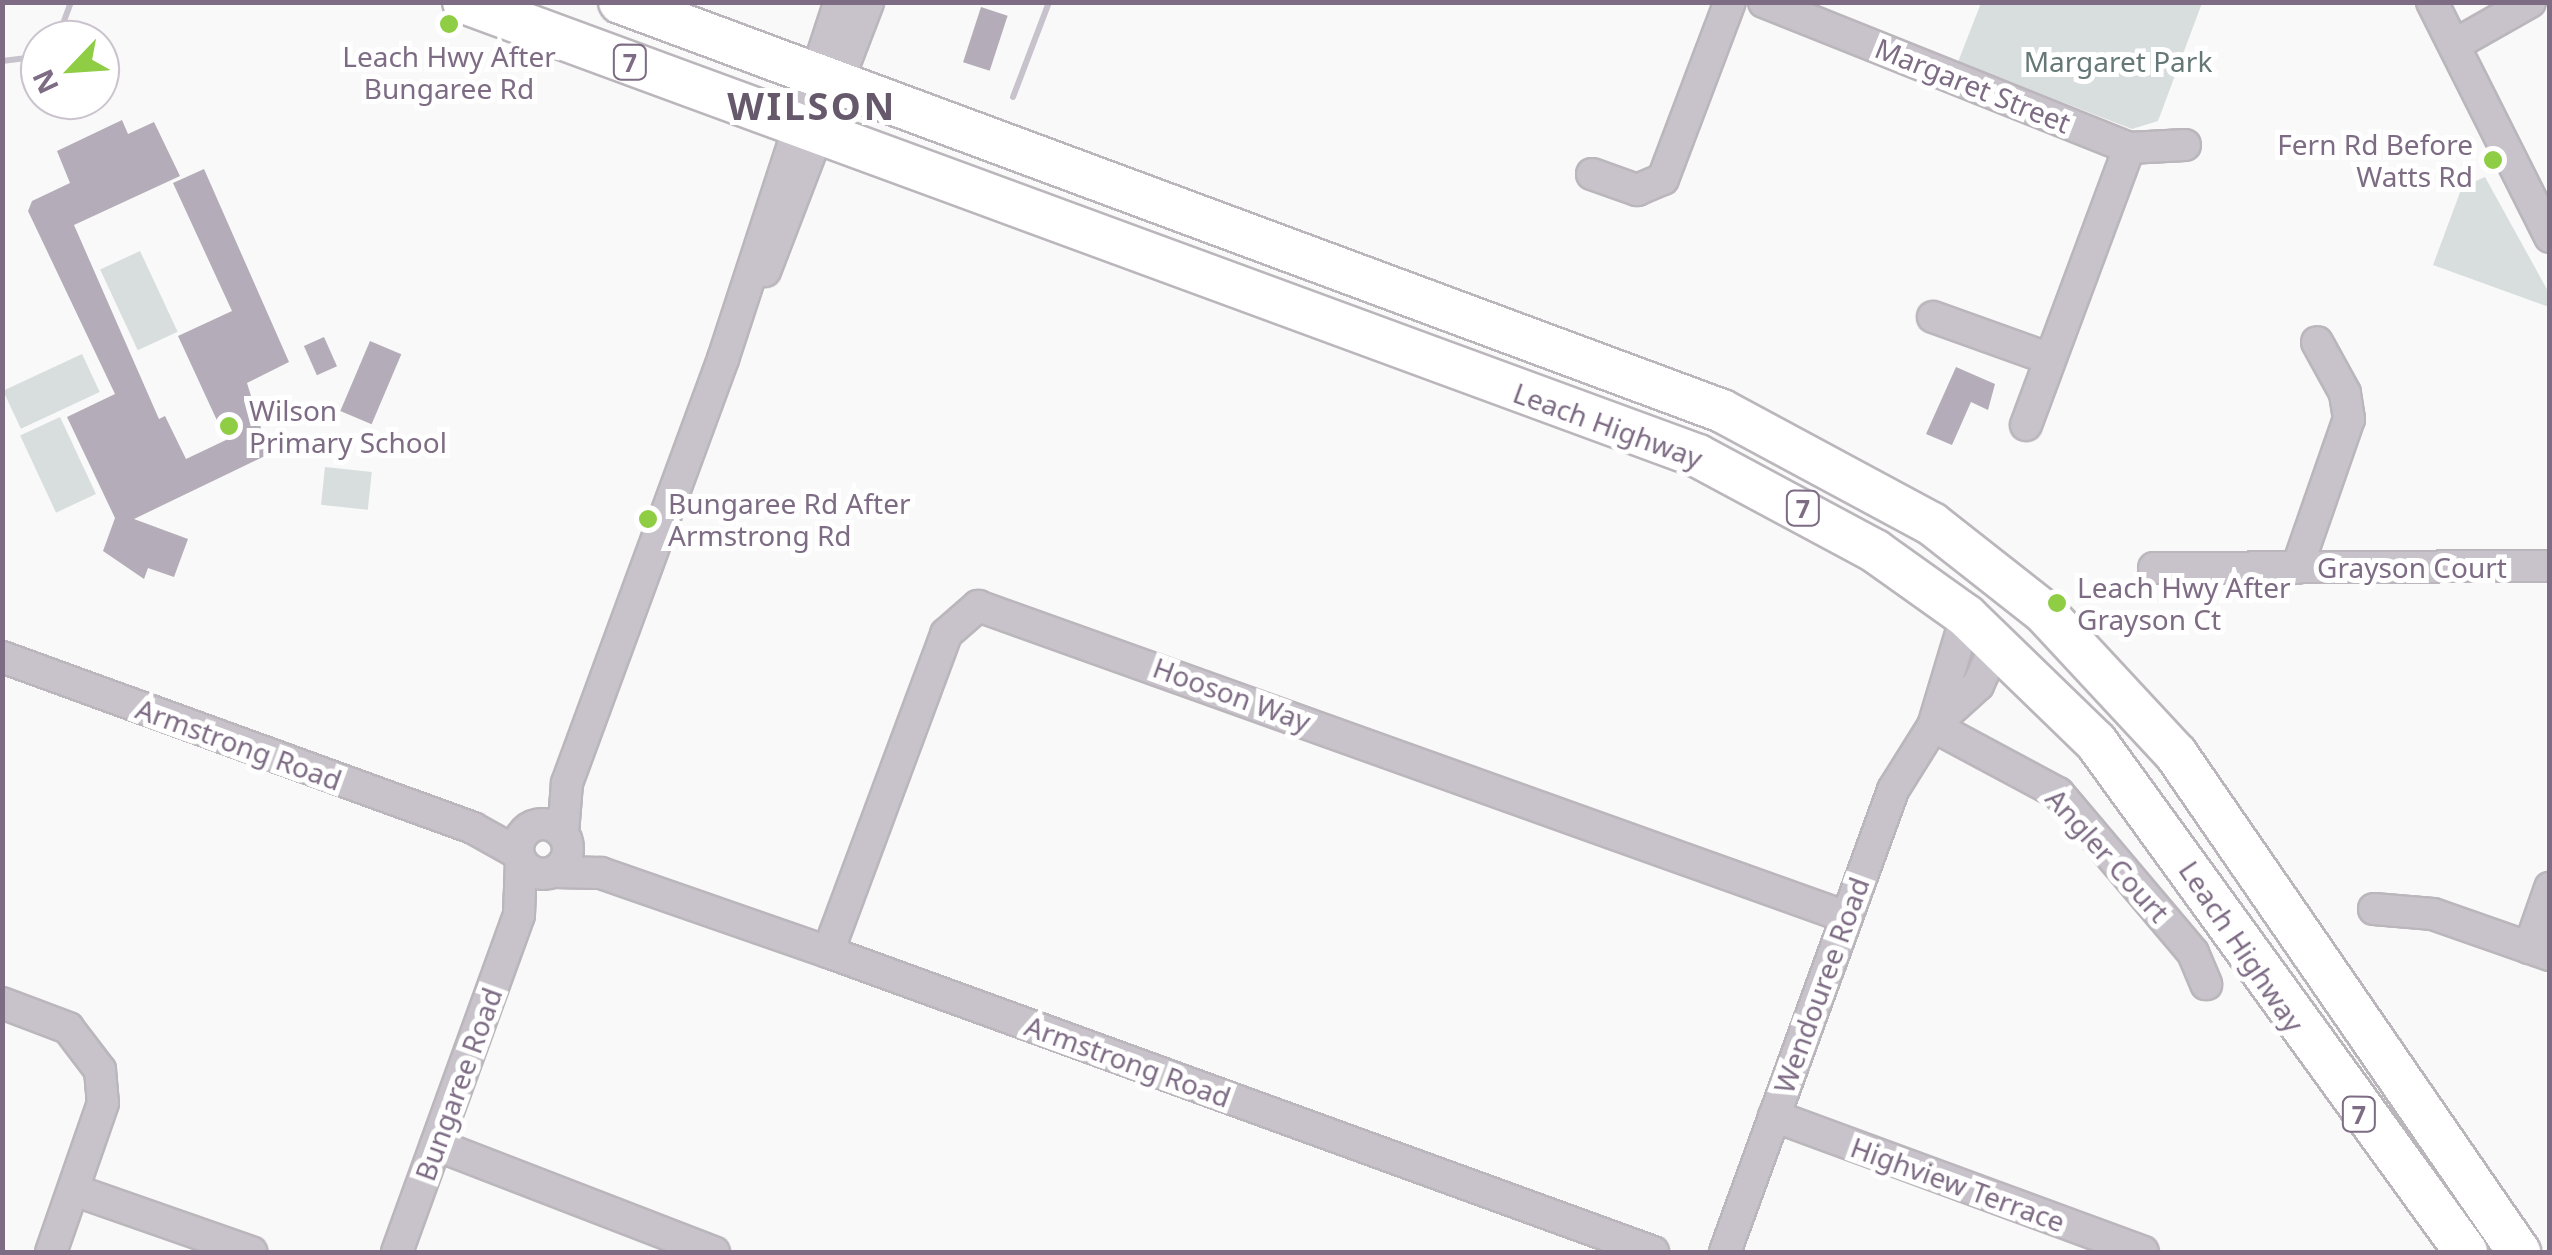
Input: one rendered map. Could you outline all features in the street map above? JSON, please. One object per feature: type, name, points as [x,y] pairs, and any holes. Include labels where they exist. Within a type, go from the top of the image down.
[{"type":"highway","name":"Leach Highway","points":[[464,2],[1698,456],[1842,532],[1981,630],[2120,773],[2422,1201],[2466,1252]]},
{"type":"highway","name":"Leach Highway","points":[[620,2],[828,75],[1722,411],[1932,524],[2031,602],[2135,704],[2519,1252]]},
{"type":"highway","points":[[1846,476],[1988,594],[1981,630]]},
{"type":"highway","points":[[2422,1201],[2449,1252]]},
{"type":"street","name":"Bungaree Road","points":[[828,75],[840,2]]},
{"type":"street","name":"Bungaree Road","points":[[396,1252],[519,915],[540,840],[567,783],[828,75],[868,2]]},
{"type":"street","points":[[1592,174],[1637,190],[1663,179],[1730,2]]},
{"type":"street","name":"Margaret Street","points":[[1764,2],[2129,148],[2185,144]]},
{"type":"street","points":[[2432,2],[2550,238]]},
{"type":"street","points":[[2456,44],[2530,2]]},
{"type":"street","points":[[2026,425],[2129,148]]},
{"type":"street","points":[[1932,317],[2050,360]]},
{"type":"street","points":[[2298,568],[2349,419],[2345,392],[2316,342]]},
{"type":"street","name":"Grayson Court","points":[[2154,568],[2550,566]]},
{"type":"street","name":"Hooson Way","points":[[828,952],[946,634],[978,606],[1846,917]]},
{"type":"street","name":"Wendouree Road","points":[[1726,1252],[1894,790],[1932,726],[1978,685],[1981,630]]},
{"type":"street","name":"Armstrong Road","points":[[3,661],[473,828],[540,840],[601,873],[1653,1252]]},
{"type":"street","name":"Angler Court","points":[[1932,726],[2058,793],[2193,953],[2206,984]]},
{"type":"street","name":"Bungaree Road","points":[[519,915],[553,873],[540,840]]},
{"type":"street","name":"Armstrong Road","points":[[553,873],[601,873]]},
{"type":"street","points":[[2374,909],[2433,914],[2539,951],[2550,888]]},
{"type":"street","points":[[2,1003],[68,1028],[100,1070],[103,1103],[51,1252]]},
{"type":"street","name":"Highview Terrace","points":[[1774,1116],[2143,1252]]},
{"type":"street","points":[[436,1144],[714,1252]]},
{"type":"street","points":[[74,1190],[251,1252]]},
{"type":"green space","name":"Margaret Park","points":[[1981,2],[2202,3],[2158,121],[2132,129],[1958,62]]},
{"type":"green space","points":[[2485,177],[2549,293],[2549,307],[2433,265],[2462,187]]},
{"type":"green space","points":[[140,251],[178,332],[138,350],[100,270]]},
{"type":"green space","points":[[82,354],[100,392],[21,429],[3,391]]},
{"type":"green space","points":[[60,417],[96,494],[56,513],[20,436]]},
{"type":"green space","points":[[325,467],[372,472],[368,510],[321,505]]},
{"type":"building","points":[[981,7],[1008,16],[990,71],[963,62]]},
{"type":"building","points":[[122,120],[128,134],[154,122],[180,176],[74,225],[159,419],[165,416],[186,459],[226,440],[178,336],[232,311],[173,183],[204,169],[289,362],[247,383],[269,454],[134,519],[188,539],[174,577],[148,568],[144,579],[103,551],[115,518],[67,417],[115,394],[28,211],[32,201],[70,183],[57,151]]},
{"type":"building","points":[[324,337],[337,366],[317,375],[304,346]]},
{"type":"building","points":[[370,341],[401,354],[372,424],[340,411]]},
{"type":"building","points":[[1956,367],[1995,384],[1988,410],[1971,402],[1952,445],[1926,434]]},
{"type":"waterway","points":[[64,20],[71,2]]},
{"type":"waterway","points":[[1013,97],[1049,2]]},
{"type":"waterway","points":[[2,61],[20,59]]},
{"type":"place","name":"Leach Hwy After Bungaree Rd","points":[[449,24]]},
{"type":"place","name":"Fern Rd Before Watts Rd","points":[[2493,160]]},
{"type":"place","name":"Wilson Primary School","points":[[229,426]]},
{"type":"place","name":"Bungaree Rd After Armstrong Rd","points":[[648,519]]},
{"type":"place","name":"Leach Hwy After Grayson Ct","points":[[2057,603]]},
{"type":"district","name":"WILSON","points":[[812,106]]}]
